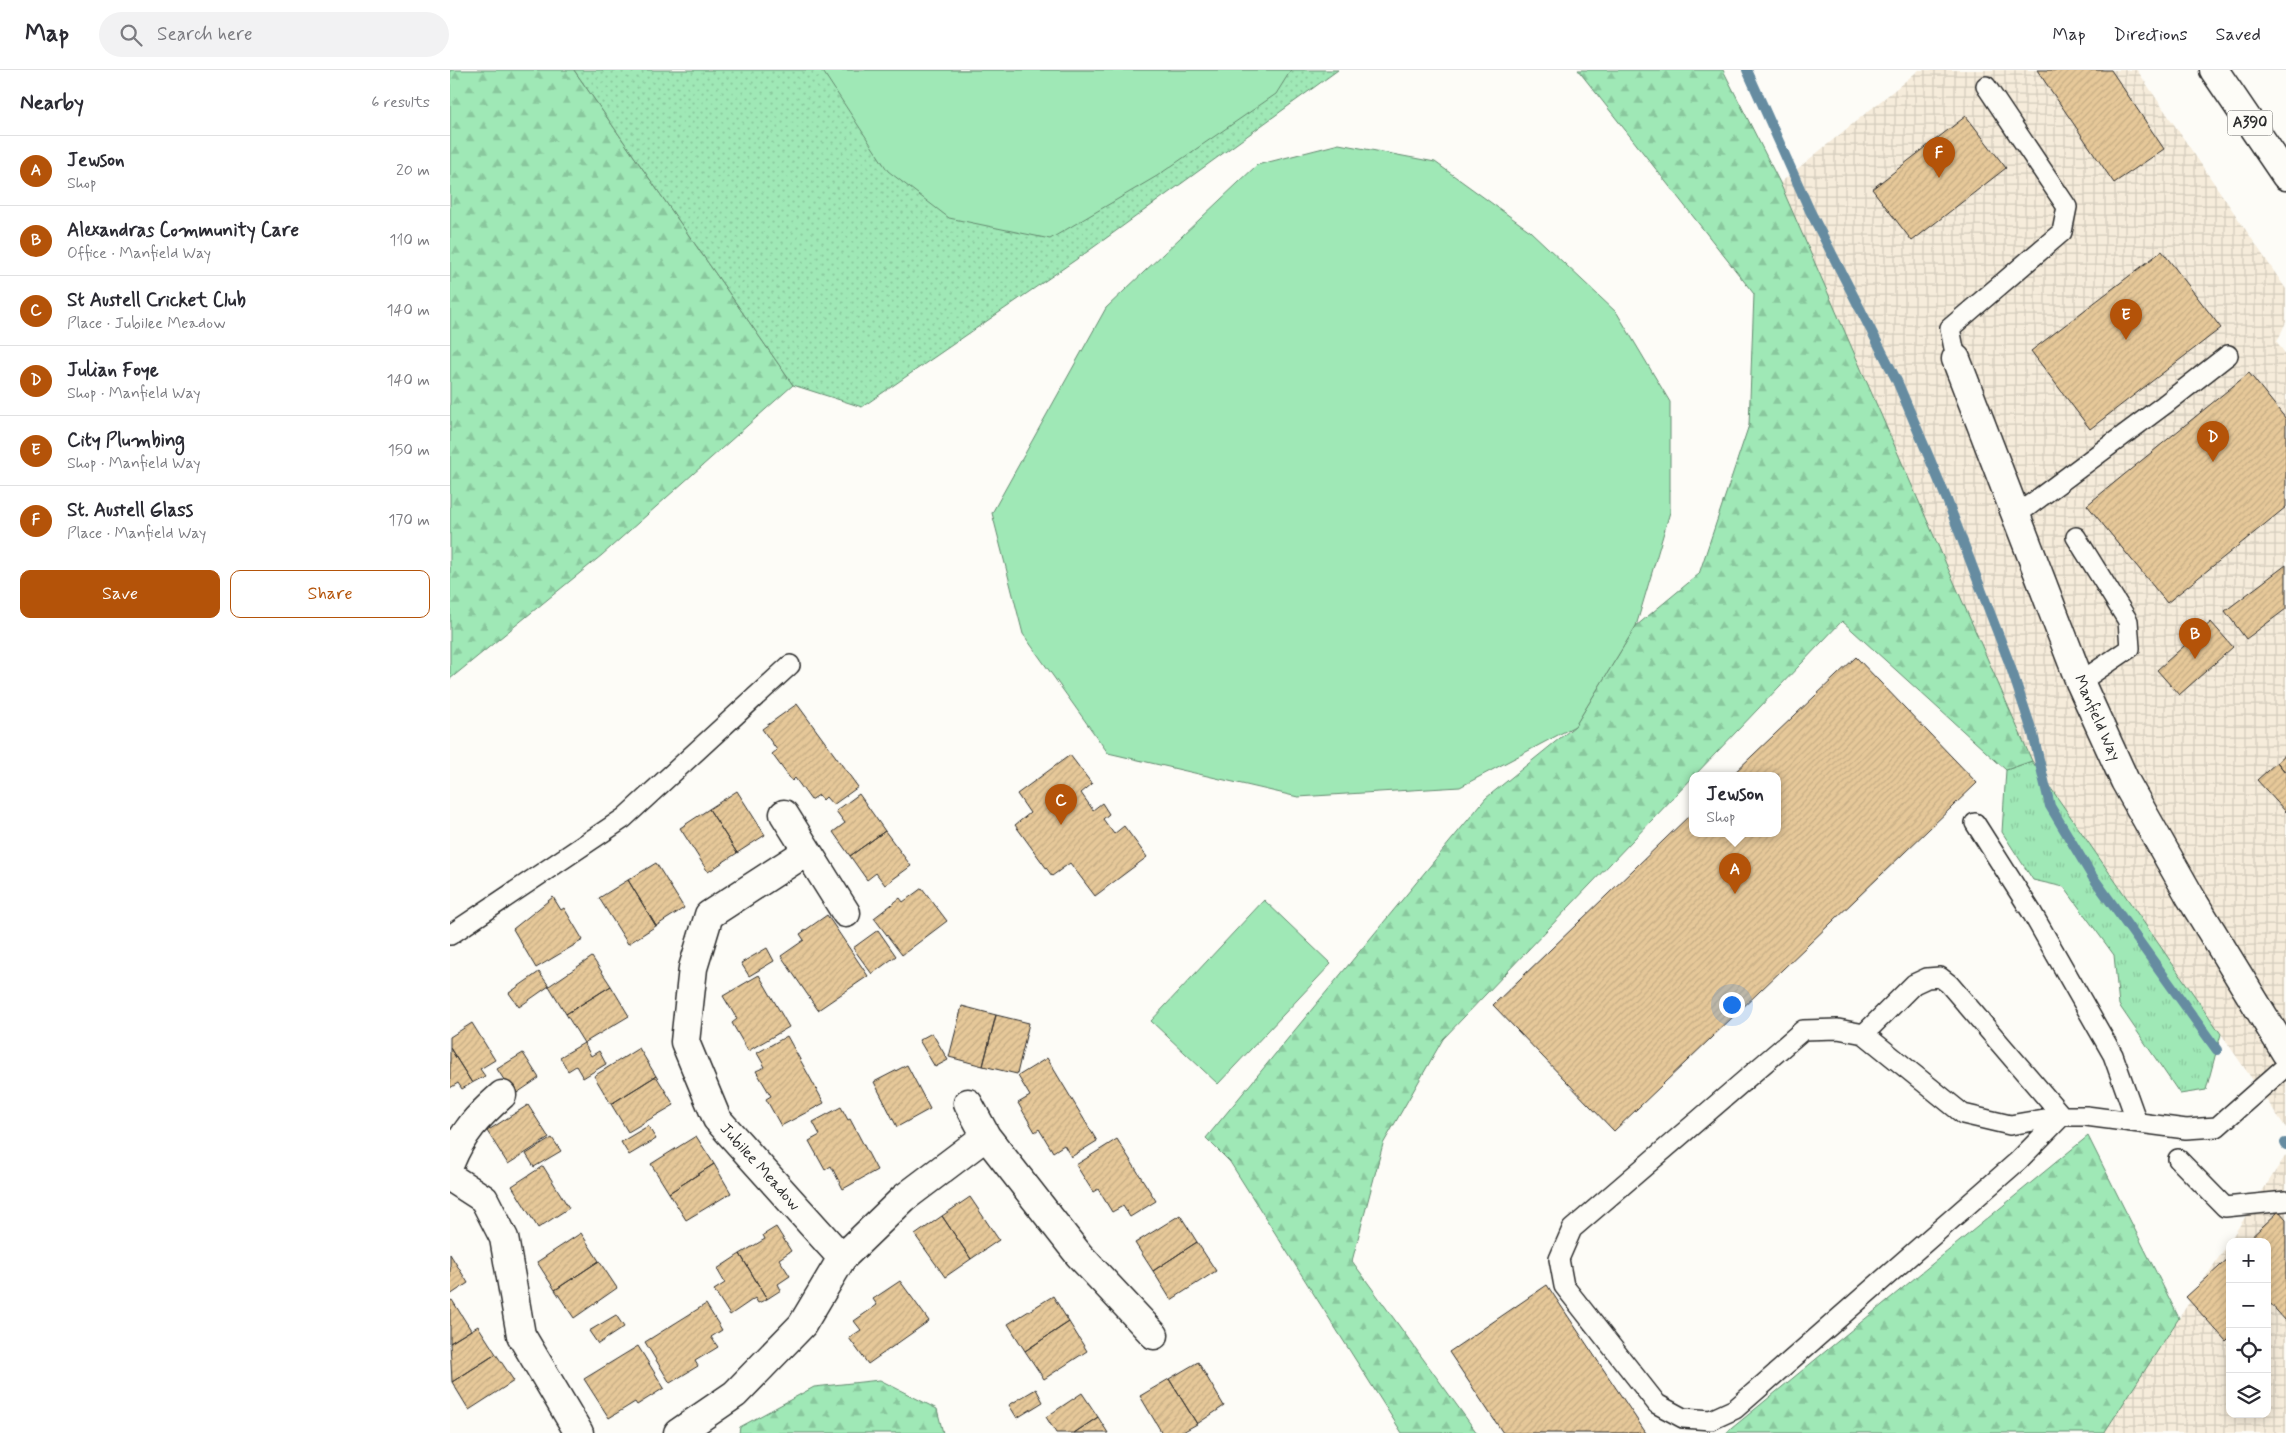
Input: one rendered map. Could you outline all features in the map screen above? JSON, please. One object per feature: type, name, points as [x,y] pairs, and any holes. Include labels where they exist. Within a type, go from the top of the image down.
[{"type":"main road","name":"A390","points":[[2214,70],[2286,176]]},
{"type":"main road","name":"Manfield Way","points":[[1956,359],[2080,682],[2125,781],[2191,898],[2286,1054]]},
{"type":"main road","points":[[784,814],[806,852],[846,913]]},
{"type":"main road","name":"Jubilee Meadow","points":[[806,852],[709,915],[693,968],[685,1042],[717,1119],[842,1258]]},
{"type":"main road","points":[[450,1163],[456,1149],[475,1118],[502,1095]]},
{"type":"main road","points":[[968,1103],[986,1136],[1079,1255],[1154,1335]]},
{"type":"main road","points":[[678,1433],[735,1394],[802,1325],[842,1258],[904,1198],[986,1136]]},
{"type":"main road","points":[[450,1177],[484,1199],[492,1214],[504,1238],[521,1335],[580,1433]]},
{"type":"lane","points":[[1956,359],[1950,328],[2062,232],[2068,207],[1986,86]]},
{"type":"lane","points":[[2015,516],[2164,405],[2228,354]]},
{"type":"lane","points":[[2076,537],[2128,621],[2130,648],[2080,682]]},
{"type":"lane","points":[[450,935],[624,818],[790,665]]},
{"type":"lane","points":[[1975,823],[2031,911],[2113,1054],[2137,1122]]},
{"type":"lane","points":[[1864,1034],[1914,984],[1927,978],[1940,977],[1949,984],[2062,1116]]},
{"type":"lane","points":[[2062,1116],[2011,1168],[1735,1409],[1711,1420],[1683,1418],[1657,1404],[1564,1286],[1558,1259],[1572,1229],[1803,1030],[1838,1028],[1864,1034],[1963,1114],[2010,1125],[2062,1116],[2086,1116],[2186,1128],[2217,1127],[2286,1066]]},
{"type":"lane","points":[[2178,1158],[2225,1207],[2286,1201]]},
{"type":"shaded area","points":[[1919,70],[2137,70],[2286,289],[2286,322],[2277,342],[2286,355],[2286,1128],[2032,761],[1780,183]]},
{"type":"shaded area","points":[[2286,1155],[2286,1433],[2104,1433],[2226,1247],[2226,1418],[2271,1418],[2271,1238],[2232,1238]]},
{"type":"green space","points":[[450,70],[574,70],[793,385],[602,555],[450,679]]},
{"type":"green space","points":[[574,70],[1338,70],[1087,252],[862,407],[793,385]]},
{"type":"green space","points":[[822,70],[1291,70],[1276,94],[1157,176],[1050,239],[949,218],[888,171]]},
{"type":"green space","points":[[1578,70],[1723,70],[1780,183],[2032,761],[2006,770],[1842,621],[1698,772],[1689,772],[1689,781],[1443,1039],[1383,1144],[1352,1261],[1477,1433],[1402,1433],[1230,1162],[1206,1138],[1486,798],[1575,726],[1636,626],[1699,574],[1749,425],[1754,294]]},
{"type":"green space","points":[[1339,144],[1435,162],[1530,231],[1617,313],[1670,402],[1670,512],[1636,626],[1575,726],[1460,787],[1298,797],[1108,753],[1023,634],[992,513],[1106,308],[1257,165]]},
{"type":"green space","points":[[2032,761],[2221,1034],[2206,1090],[2180,1094],[2119,1005],[2114,955],[2064,887],[2033,880],[2002,832],[2006,770]]},
{"type":"green space","points":[[1264,900],[1331,964],[1218,1084],[1151,1021]]},
{"type":"green space","points":[[2088,1136],[2179,1318],[2104,1433],[1726,1433]]},
{"type":"green space","points":[[880,1380],[937,1409],[943,1433],[739,1433],[740,1427],[814,1387]]},
{"type":"building","points":[[2037,70],[2111,70],[2164,149],[2114,183]]},
{"type":"building","points":[[1966,116],[2006,168],[1912,241],[1872,189]]},
{"type":"building","points":[[2162,251],[2221,328],[2090,429],[2031,351]]},
{"type":"building","points":[[2249,373],[2286,419],[2286,507],[2167,603],[2087,505]]},
{"type":"building","points":[[2286,565],[2286,609],[2246,639],[2225,611]]},
{"type":"building","points":[[2211,622],[2233,647],[2179,695],[2157,670]]},
{"type":"building","points":[[1856,657],[1977,783],[1614,1131],[1493,1005],[1689,816],[1689,837],[1781,837],[1781,772],[1735,772]]},
{"type":"building","points":[[797,704],[858,787],[833,805],[826,797],[823,800],[819,795],[811,800],[795,778],[792,781],[772,754],[777,750],[762,729]]},
{"type":"building","points":[[2286,754],[2286,773],[2277,762]]},
{"type":"building","points":[[1070,755],[1092,784],[1081,793],[1093,810],[1102,803],[1109,814],[1103,819],[1114,834],[1124,826],[1147,857],[1095,896],[1070,863],[1052,876],[1015,825],[1030,813],[1017,794]]},
{"type":"building","points":[[2277,762],[2286,773],[2286,812],[2257,780]]},
{"type":"building","points":[[737,791],[765,835],[737,853],[709,809]]},
{"type":"building","points":[[859,794],[885,831],[850,856],[833,832],[845,823],[836,811]]},
{"type":"building","points":[[709,809],[737,853],[708,872],[680,828]]},
{"type":"building","points":[[885,831],[911,866],[885,885],[876,873],[867,880],[850,856]]},
{"type":"building","points":[[656,863],[684,908],[656,926],[628,880]]},
{"type":"building","points":[[628,880],[656,926],[628,944],[599,898]]},
{"type":"building","points":[[922,888],[947,921],[902,955],[874,918],[900,898],[903,902]]},
{"type":"building","points":[[553,897],[561,910],[564,908],[583,940],[536,968],[513,929]]},
{"type":"building","points":[[827,915],[868,976],[818,1010],[781,956],[804,940],[800,934]]},
{"type":"building","points":[[878,930],[896,956],[872,974],[853,948]]},
{"type":"building","points":[[767,948],[774,961],[749,976],[741,963]]},
{"type":"building","points":[[592,957],[611,986],[566,1014],[549,986]]},
{"type":"building","points":[[539,972],[549,986],[519,1007],[509,993]]},
{"type":"building","points":[[759,975],[789,1027],[748,1051],[732,1023],[737,1019],[723,996]]},
{"type":"building","points":[[611,986],[629,1016],[584,1043],[566,1014]]},
{"type":"building","points":[[962,1006],[996,1015],[983,1066],[949,1057]]},
{"type":"building","points":[[996,1015],[1029,1023],[1017,1074],[983,1066]]},
{"type":"building","points":[[472,1023],[495,1060],[480,1069],[485,1076],[472,1083],[450,1048],[450,1037]]},
{"type":"building","points":[[932,1033],[948,1060],[935,1067],[919,1040]]},
{"type":"building","points":[[787,1036],[824,1103],[781,1126],[766,1099],[771,1096],[756,1071],[765,1067],[757,1053]]},
{"type":"building","points":[[584,1043],[591,1056],[599,1051],[606,1064],[583,1078],[576,1066],[568,1071],[560,1057]]},
{"type":"building","points":[[450,1048],[472,1083],[462,1089],[458,1083],[450,1088]]},
{"type":"building","points":[[639,1048],[656,1076],[611,1104],[594,1076]]},
{"type":"building","points":[[523,1053],[539,1078],[514,1095],[497,1069]]},
{"type":"building","points":[[1047,1058],[1097,1141],[1071,1157],[1064,1145],[1053,1152],[1039,1129],[1035,1132],[1018,1103],[1030,1096],[1018,1076]]},
{"type":"building","points":[[907,1065],[930,1109],[897,1127],[874,1082]]},
{"type":"building","points":[[656,1076],[674,1105],[628,1132],[611,1104]]},
{"type":"building","points":[[528,1105],[549,1138],[508,1164],[487,1131]]},
{"type":"building","points":[[841,1107],[848,1120],[850,1119],[877,1170],[843,1189],[831,1166],[825,1170],[809,1141],[820,1135],[813,1122]]},
{"type":"building","points":[[648,1126],[656,1139],[629,1155],[621,1142]]},
{"type":"building","points":[[696,1136],[714,1164],[669,1193],[651,1164]]},
{"type":"building","points":[[552,1138],[561,1151],[534,1167],[526,1154]]},
{"type":"building","points":[[1117,1139],[1156,1201],[1130,1217],[1123,1206],[1112,1212],[1098,1189],[1093,1192],[1076,1165]]},
{"type":"building","points":[[714,1164],[731,1193],[686,1220],[669,1193]]},
{"type":"building","points":[[543,1166],[569,1208],[538,1228],[512,1186]]},
{"type":"building","points":[[970,1197],[999,1240],[971,1259],[942,1216]]},
{"type":"building","points":[[2279,1211],[2286,1219],[2286,1321],[2271,1304],[2271,1238],[2250,1238]]},
{"type":"building","points":[[1180,1215],[1197,1242],[1153,1271],[1135,1243]]},
{"type":"building","points":[[942,1216],[971,1259],[945,1277],[915,1235]]},
{"type":"building","points":[[776,1227],[791,1251],[779,1259],[790,1276],[778,1284],[781,1290],[767,1299],[740,1254],[765,1239],[763,1235]]},
{"type":"building","points":[[581,1233],[599,1261],[555,1290],[537,1262]]},
{"type":"building","points":[[1197,1242],[1216,1271],[1171,1300],[1153,1271]]},
{"type":"building","points":[[450,1254],[468,1283],[450,1295]]},
{"type":"building","points":[[740,1254],[767,1299],[758,1303],[755,1298],[730,1315],[714,1290],[725,1283],[717,1269]]},
{"type":"building","points":[[599,1261],[617,1288],[574,1318],[555,1290]]},
{"type":"building","points":[[2226,1261],[2226,1341],[2186,1297]]},
{"type":"building","points":[[900,1281],[929,1321],[868,1364],[849,1338],[861,1330],[854,1321],[877,1305],[873,1299]]},
{"type":"building","points":[[1547,1285],[1646,1433],[1503,1433],[1449,1352]]},
{"type":"building","points":[[1053,1296],[1069,1322],[1025,1351],[1008,1324]]},
{"type":"building","points":[[452,1300],[471,1330],[450,1343],[450,1301]]},
{"type":"building","points":[[706,1304],[722,1330],[711,1337],[718,1347],[695,1361],[698,1366],[670,1383],[645,1342]]},
{"type":"building","points":[[616,1315],[624,1327],[598,1344],[589,1331]]},
{"type":"building","points":[[1069,1322],[1087,1351],[1044,1379],[1025,1351]]},
{"type":"building","points":[[478,1326],[496,1354],[452,1382],[450,1343]]},
{"type":"building","points":[[638,1346],[664,1388],[637,1405],[635,1402],[609,1418],[584,1379]]},
{"type":"building","points":[[496,1354],[514,1381],[469,1410],[452,1382]]},
{"type":"building","points":[[1198,1362],[1224,1406],[1197,1424],[1169,1379]]},
{"type":"building","points":[[1169,1379],[1197,1424],[1181,1433],[1162,1433],[1140,1396]]},
{"type":"building","points":[[1036,1389],[1043,1402],[1017,1418],[1009,1405]]},
{"type":"building","points":[[1082,1393],[1098,1417],[1074,1433],[1056,1433],[1046,1417]]},
{"type":"building","points":[[1098,1417],[1108,1433],[1074,1433]]},
{"type":"waterway","points":[[1747,70],[1810,211],[1897,381],[1947,500],[2010,665],[2033,734],[2050,806],[2092,876],[2217,1050]]},
{"type":"place","name":"St. Austell Glass","points":[[1939,178]]},
{"type":"place","name":"City Plumbing","points":[[2126,340]]},
{"type":"place","name":"Julian Foye","points":[[2213,462]]},
{"type":"place","name":"Alexandras Community Care","points":[[2195,659]]},
{"type":"place","name":"St Austell Cricket Club","points":[[1061,825]]},
{"type":"place","name":"Jewson","points":[[1735,894]]}]
